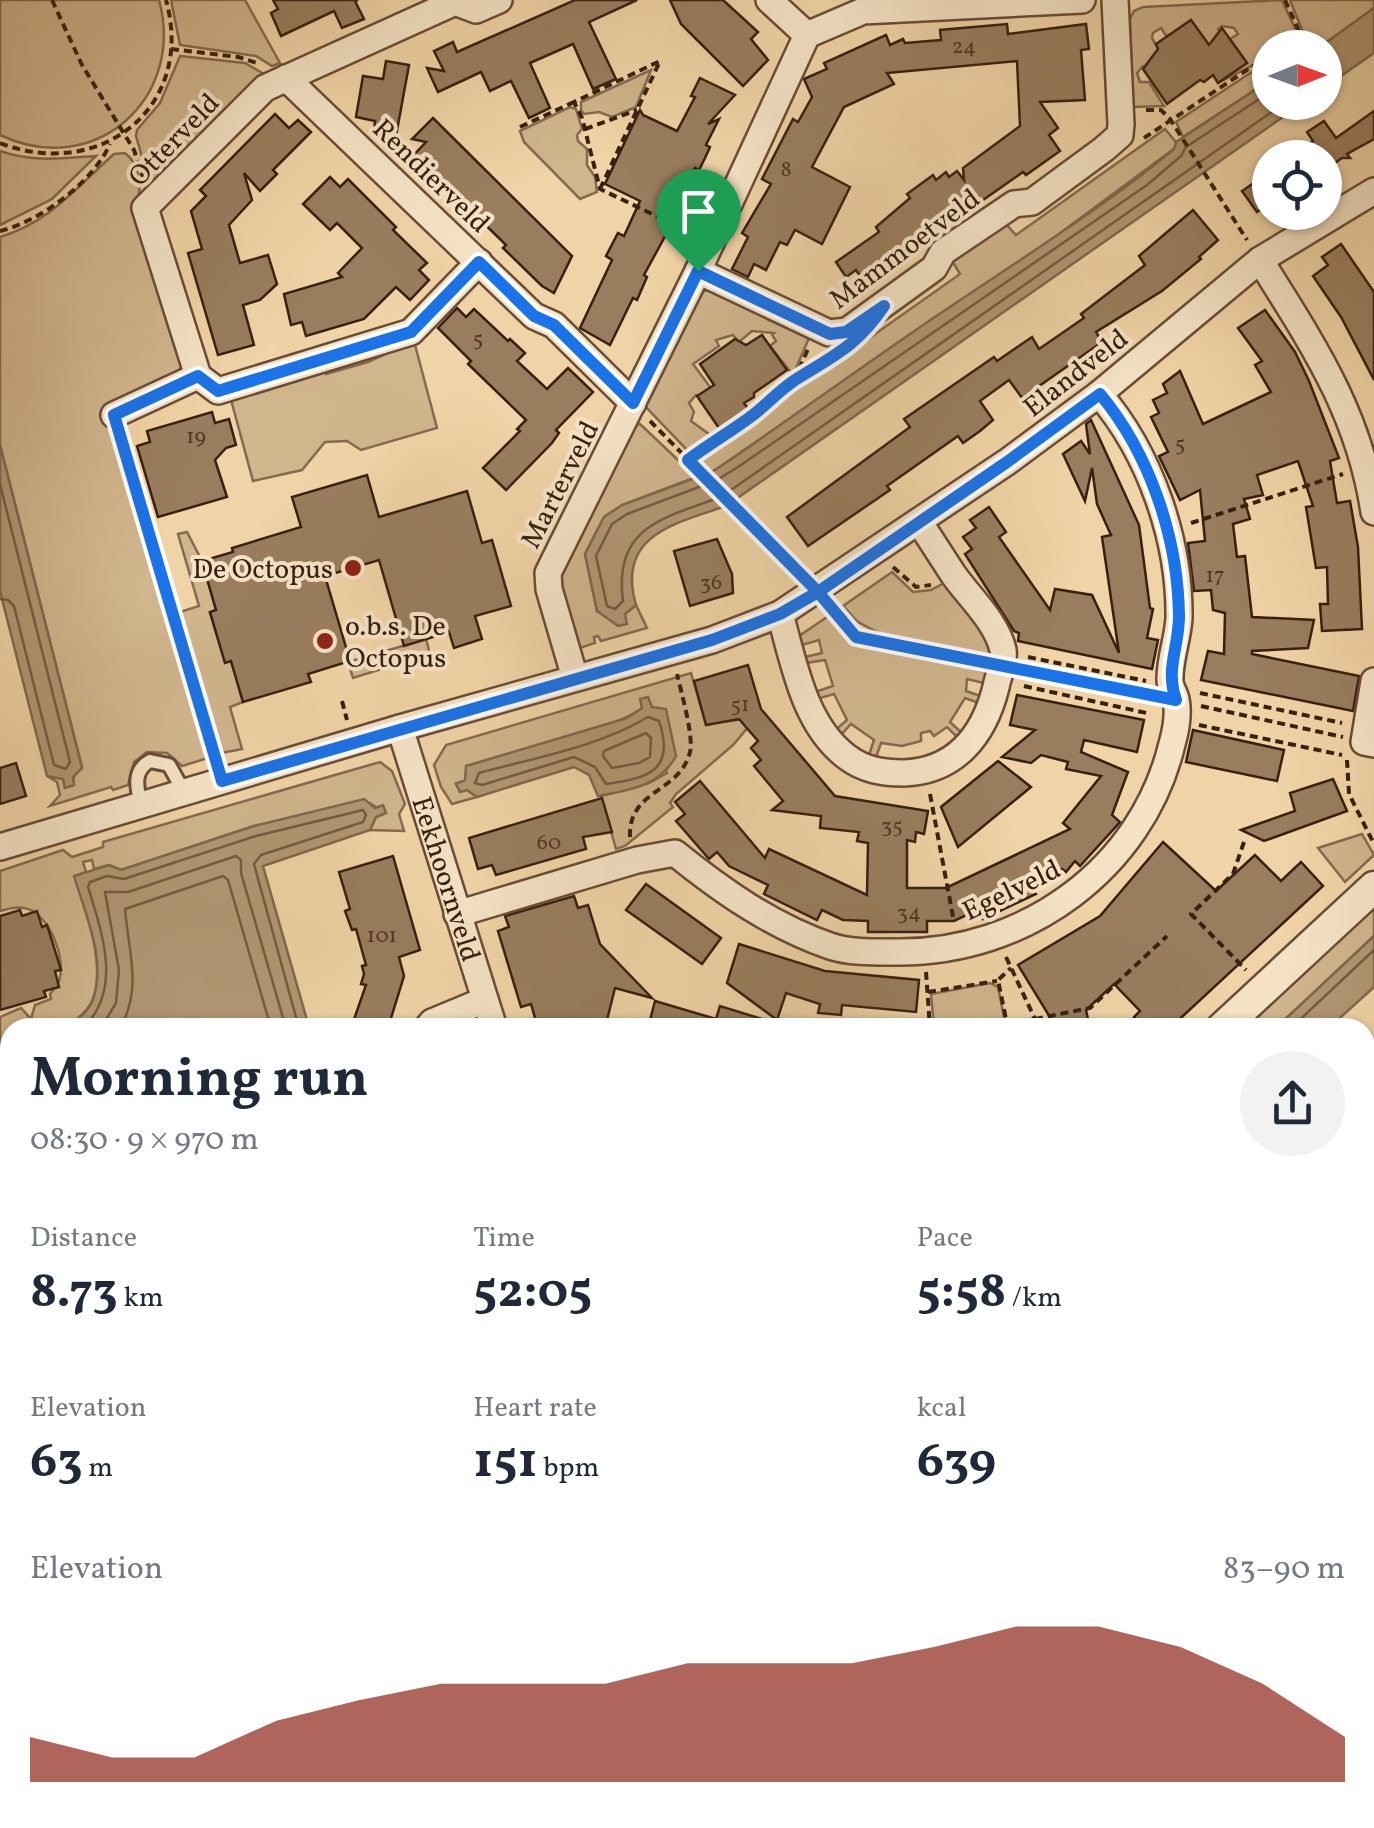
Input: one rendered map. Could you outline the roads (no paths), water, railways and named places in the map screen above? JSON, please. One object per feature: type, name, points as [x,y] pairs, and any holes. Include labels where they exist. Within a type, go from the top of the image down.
[{"type":"street","points":[[286,78],[456,2],[476,10],[498,0]]},
{"type":"street","points":[[769,0],[808,35],[862,6],[1082,0]]},
{"type":"street","name":"Mammoetveld","points":[[698,271],[830,334],[846,332],[934,268],[942,252],[1014,204],[1032,202],[1120,134],[1116,0]]},
{"type":"street","name":"Marterveld","points":[[575,678],[548,574],[698,271],[808,35]]},
{"type":"street","name":"Otterveld","points":[[198,376],[145,208],[265,88],[286,78]]},
{"type":"street","name":"Rendierveld","points":[[286,78],[534,316],[554,325],[633,403]]},
{"type":"street","name":"Elandveld","points":[[0,847],[712,640],[780,614],[925,531],[1100,394],[1260,260],[1374,191]]},
{"type":"street","points":[[1260,260],[1346,406],[1371,465],[1374,512]]},
{"type":"street","points":[[114,415],[198,376],[218,391],[411,332],[479,262]]},
{"type":"street","name":"Egelveld","points":[[458,914],[637,860],[675,853],[726,894],[834,948],[924,952],[995,935],[1062,902],[1095,879],[1133,836],[1151,803],[1172,746],[1177,714],[1169,681],[1179,620],[1169,531],[1117,414],[1100,394]]},
{"type":"street","points":[[780,614],[810,709],[823,732],[845,756],[883,772],[926,772],[954,758],[974,740],[991,706],[1004,653],[994,628],[925,531]]},
{"type":"street","points":[[1366,748],[1374,681]]},
{"type":"street","name":"Eekhoornveld","points":[[400,728],[491,1018]]},
{"type":"street","points":[[1232,1018],[1374,886]]},
{"type":"street","points":[[442,1018],[485,1000]]},
{"type":"lane","points":[[141,805],[137,778],[141,767],[150,761],[169,765],[184,792]]},
{"type":"water","points":[[1374,8],[1374,53],[1342,75],[1342,31]]},
{"type":"water","points":[[1252,92],[1252,120],[1279,120],[726,506],[654,536],[634,563],[636,605],[625,614],[627,624],[618,626],[597,611],[585,554],[604,517],[622,505],[712,472],[1085,216],[1174,149],[1176,142]]},
{"type":"water","points":[[0,445],[82,768],[73,777],[74,785],[65,788],[63,779],[47,776],[0,591]]},
{"type":"water","points":[[648,697],[652,707],[666,709],[676,756],[662,774],[643,785],[598,796],[589,775],[574,767],[477,797],[467,790],[460,792],[456,784],[465,780],[466,766],[627,718],[642,708],[640,699]]},
{"type":"water","points":[[364,799],[375,808],[383,805],[386,813],[376,817],[370,830],[263,866],[306,1018],[78,1018],[91,1003],[97,969],[93,937],[74,876],[109,865],[121,870],[254,826]]},
{"type":"water","points":[[1374,936],[1374,987],[1340,1018],[1287,1018]]},
{"type":"place","name":"De Octopus","points":[[353,568]]},
{"type":"place","name":"o.b.s. De Octopus","points":[[325,641]]}]
